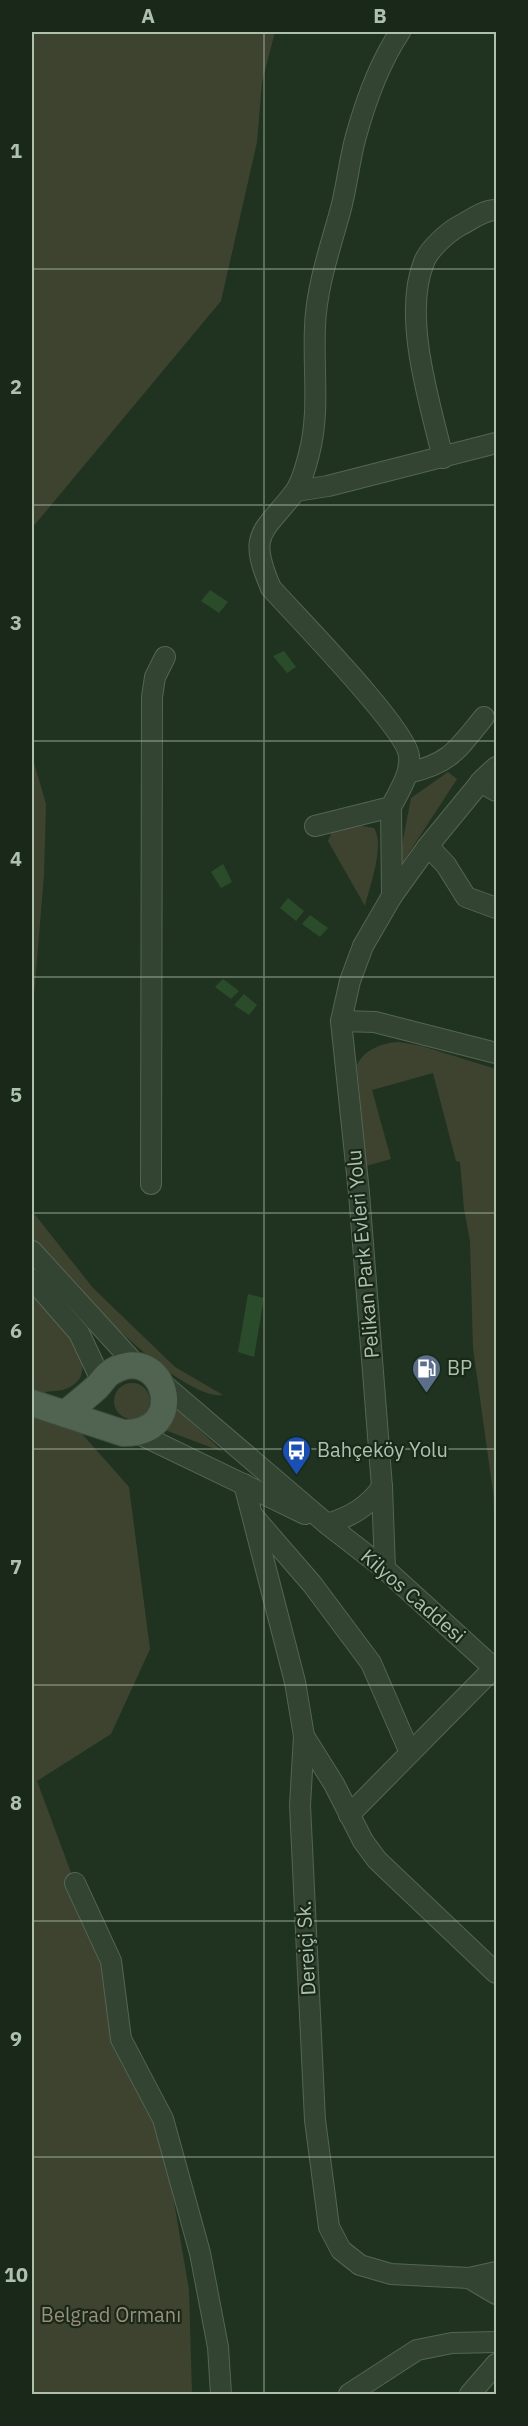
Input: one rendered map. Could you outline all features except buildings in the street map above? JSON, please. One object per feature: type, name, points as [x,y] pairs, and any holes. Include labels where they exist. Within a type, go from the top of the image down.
[{"type":"main road","points":[[32,1403],[65,1414],[111,1428],[123,1433],[137,1433],[148,1429],[159,1419],[165,1406],[162,1383],[151,1372],[137,1366],[125,1366],[111,1371],[100,1384],[65,1414]]},
{"type":"main road","points":[[100,1384],[97,1405],[100,1416],[111,1428]]},
{"type":"street","points":[[393,896],[391,807],[408,773],[410,757],[406,743],[380,709],[271,588],[260,563],[259,542],[269,520],[296,491],[309,455],[317,402],[315,326],[329,250],[341,209],[356,136],[386,52],[400,32]]},
{"type":"street","points":[[443,458],[421,369],[415,299],[424,261],[450,232],[488,210],[496,210]]},
{"type":"street","points":[[296,491],[328,486],[496,443]]},
{"type":"street","points":[[151,1184],[152,697],[155,677],[165,657]]},
{"type":"street","points":[[408,773],[431,768],[452,756],[484,717]]},
{"type":"street","name":"Pelikan Park Evleri Yolu","points":[[385,1569],[382,1487],[359,1193],[341,1022],[350,981],[363,946],[393,896],[428,846],[488,786],[496,767]]},
{"type":"street","points":[[315,826],[391,807]]},
{"type":"street","points":[[428,846],[446,865],[466,897],[496,908]]},
{"type":"street","points":[[341,1022],[375,1022],[496,1053]]},
{"type":"street","points":[[32,1251],[137,1366]]},
{"type":"street","points":[[32,1279],[79,1333],[100,1384]]},
{"type":"street","points":[[162,1383],[327,1524]]},
{"type":"street","points":[[137,1433],[327,1524],[346,1518],[366,1506],[382,1487]]},
{"type":"street","name":"Dereiçi Sk.","points":[[244,1484],[295,1682],[304,1736],[300,1805],[314,2097],[329,2227],[341,2250],[360,2265],[391,2274],[469,2278],[496,2294]]},
{"type":"street","points":[[252,1515],[312,1584],[371,1664],[410,1753]]},
{"type":"street","name":"Kilyos Caddesi","points":[[327,1524],[385,1569],[495,1669]]},
{"type":"street","points":[[349,1815],[495,1669]]},
{"type":"street","points":[[304,1736],[377,1860],[496,1973]]},
{"type":"street","points":[[75,1883],[111,1961],[121,2039],[163,2119],[201,2253],[218,2348],[221,2394]]},
{"type":"street","points":[[469,2278],[496,2272]]},
{"type":"street","points":[[349,2394],[417,2350],[452,2343],[496,2342]]},
{"type":"street","points":[[470,2394],[496,2364]]},
{"type":"green space","points":[[32,32],[275,32],[262,82],[257,142],[221,301],[32,528]]},
{"type":"green space","points":[[32,756],[46,804],[44,875],[32,1020]]},
{"type":"green space","points":[[448,772],[457,779],[401,865],[401,850],[411,798]]},
{"type":"green space","points":[[356,825],[374,828],[378,845],[376,866],[365,906],[328,841],[332,832]]},
{"type":"green space","points":[[399,1042],[422,1046],[496,1069],[496,1556],[493,1492],[473,1348],[470,1241],[464,1209],[460,1162],[456,1161],[433,1073],[372,1090],[391,1159],[366,1166],[357,1065],[369,1051],[386,1044]]},
{"type":"green space","points":[[32,1211],[93,1288],[175,1367],[223,1395],[203,1391],[178,1378],[122,1333],[68,1280],[32,1240]]},
{"type":"green space","name":"Belgrad Ormanı","points":[[32,1290],[73,1340],[80,1356],[82,1370],[77,1382],[63,1390],[45,1392],[129,1487],[150,1649],[111,1734],[37,1781],[158,2107],[189,2290],[192,2394],[32,2394]]},
{"type":"green space","points":[[132,1383],[145,1388],[150,1401],[145,1414],[132,1419],[119,1414],[114,1401],[119,1388]]},
{"type":"green space","points":[[175,1407],[223,1452],[165,1430],[174,1416]]},
{"type":"shaded area","points":[[210,590],[228,602],[219,613],[201,601]]},
{"type":"shaded area","points":[[284,651],[296,667],[287,673],[273,656]]},
{"type":"shaded area","points":[[223,864],[232,882],[221,888],[211,872]]},
{"type":"shaded area","points":[[288,898],[304,911],[296,921],[280,908]]},
{"type":"shaded area","points":[[310,915],[328,928],[320,937],[302,924]]},
{"type":"shaded area","points":[[223,979],[239,991],[231,999],[215,987]]},
{"type":"shaded area","points":[[244,994],[257,1005],[249,1015],[234,1005]]},
{"type":"shaded area","points":[[248,1294],[264,1298],[254,1357],[238,1352]]},
{"type":"place","name":"BP","points":[[426,1394]]},
{"type":"place","name":"Bahçeköy Yolu","points":[[296,1476]]}]
